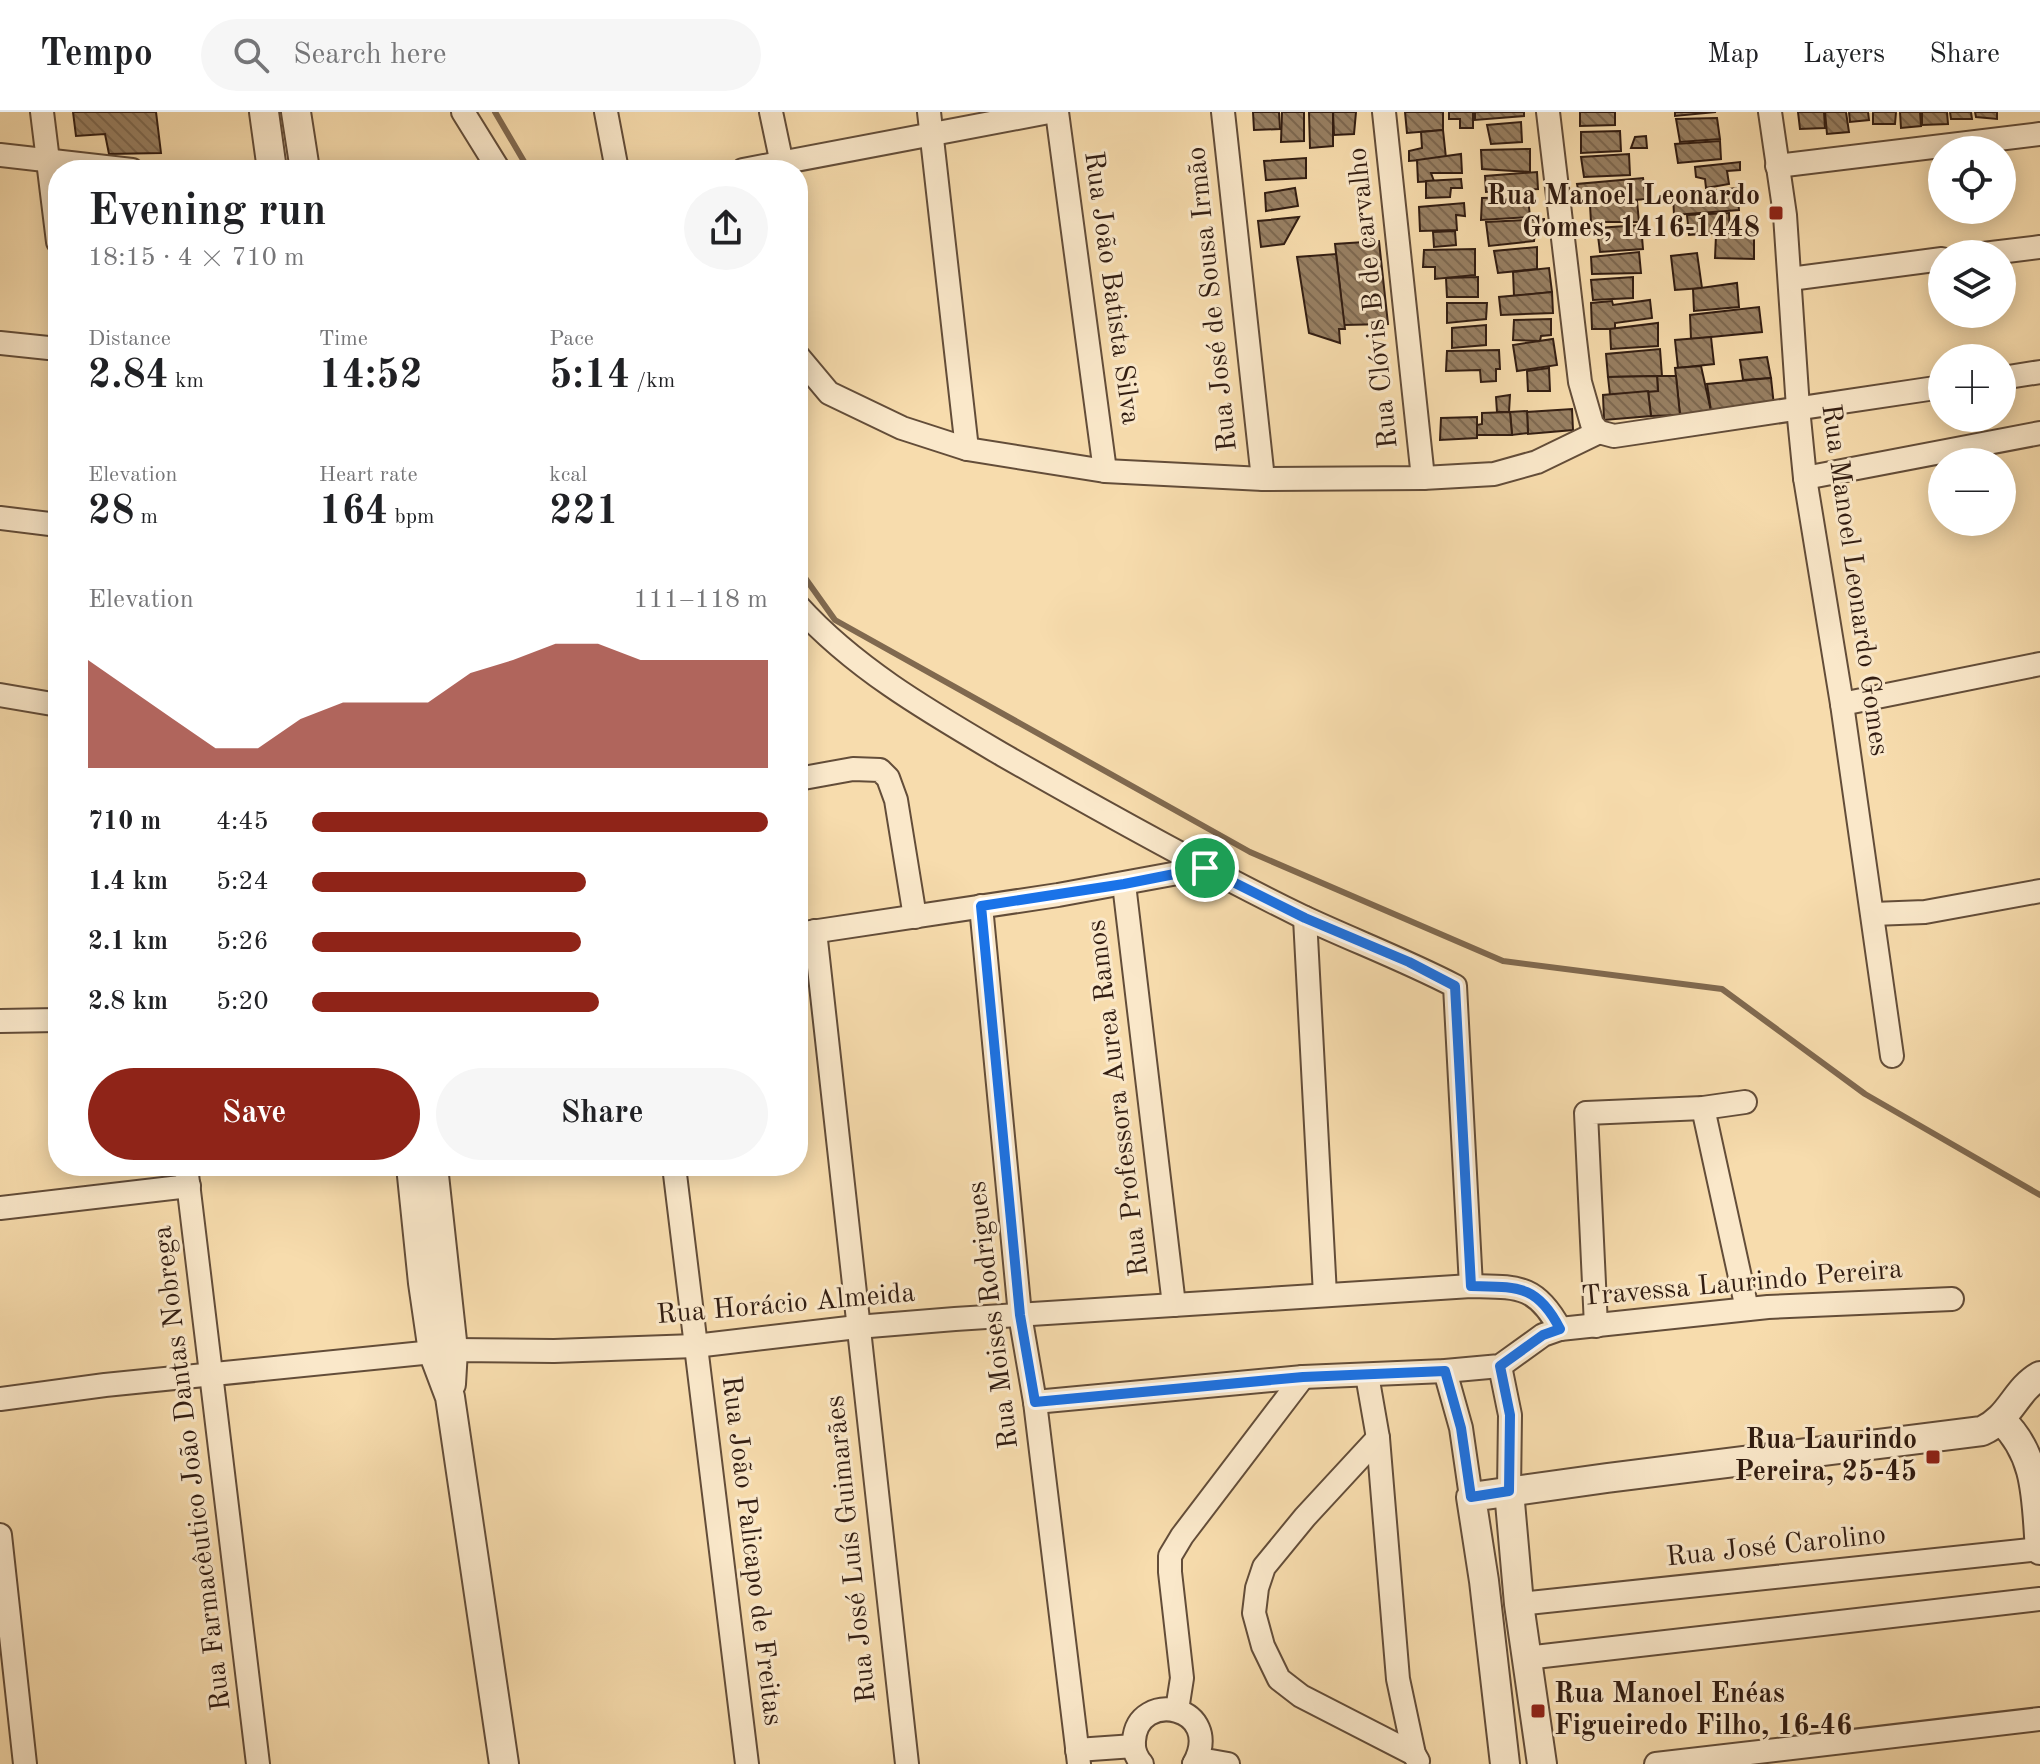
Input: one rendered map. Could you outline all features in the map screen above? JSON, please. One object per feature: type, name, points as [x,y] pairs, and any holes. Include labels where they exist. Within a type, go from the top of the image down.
[{"type":"street","points":[[42,112],[48,159]]},
{"type":"street","points":[[264,112],[271,160]]},
{"type":"street","points":[[296,112],[303,160]]},
{"type":"street","points":[[463,112],[493,160]]},
{"type":"street","points":[[606,112],[615,160]]},
{"type":"street","points":[[771,112],[781,160]]},
{"type":"street","points":[[929,112],[967,449]]},
{"type":"street","points":[[803,160],[1049,112]]},
{"type":"street","name":"Rua João Batista Silva","points":[[1057,112],[1105,471]]},
{"type":"street","name":"Rua José de Sousa Irmão","points":[[1223,112],[1263,479]]},
{"type":"street","name":"Rua Clóvis B de carvalho","points":[[1384,112],[1423,478]]},
{"type":"street","points":[[1548,112],[1580,382],[1592,424],[1599,432],[1614,436],[1928,389]]},
{"type":"street","name":"Rua Manoel Leonardo Gomes","points":[[1770,112],[1785,215],[1805,478],[1842,704],[1892,1056]]},
{"type":"street","points":[[1777,166],[2040,134]]},
{"type":"street","points":[[0,155],[56,160]]},
{"type":"street","points":[[2016,250],[2040,247]]},
{"type":"street","points":[[1790,279],[1928,261]]},
{"type":"street","points":[[0,343],[48,348]]},
{"type":"street","points":[[808,368],[829,393],[902,428],[967,449],[1105,471],[1263,479],[1423,478],[1494,474],[1537,462],[1599,432]]},
{"type":"street","points":[[2016,376],[2040,372]]},
{"type":"street","points":[[1805,478],[2040,433]]},
{"type":"street","points":[[0,518],[48,524]]},
{"type":"street","points":[[808,616],[836,643],[905,696],[1090,806],[1305,918],[1409,962],[1455,986],[1471,1286]]},
{"type":"street","points":[[1842,704],[2040,664]]},
{"type":"street","points":[[0,695],[48,703]]},
{"type":"street","points":[[808,777],[853,769],[880,770],[888,778],[896,800],[915,917]]},
{"type":"street","points":[[808,932],[1124,884],[1205,868]]},
{"type":"street","name":"Rua Professora Aurea Ramos","points":[[1124,884],[1174,1305]]},
{"type":"street","points":[[1873,914],[1925,912],[2040,891]]},
{"type":"street","name":"Rua Moises Rodrigues","points":[[981,906],[1020,1315],[1035,1402],[1078,1757]]},
{"type":"street","points":[[1305,918],[1325,1295]]},
{"type":"street","name":"Rua José Luís Guimarães","points":[[808,947],[873,1452],[907,1764]]},
{"type":"street","points":[[0,1021],[48,1020]]},
{"type":"street","points":[[1596,1326],[1586,1113],[1703,1108],[1745,1102]]},
{"type":"street","points":[[1703,1108],[1747,1309]]},
{"type":"street","points":[[0,1208],[187,1176]]},
{"type":"street","name":"Rua Farmacêutico João Dantas Nobrega","points":[[187,1176],[258,1764]]},
{"type":"street","points":[[412,1176],[423,1283],[443,1351]]},
{"type":"street","points":[[434,1176],[443,1351],[504,1764]]},
{"type":"street","name":"Rua João Palicapo de Freitas","points":[[675,1176],[747,1764]]},
{"type":"street","name":"Rua Horácio Almeida","points":[[0,1399],[105,1385],[443,1351],[695,1346],[857,1327],[1471,1286],[1501,1286],[1530,1292],[1549,1308],[1560,1329]]},
{"type":"street","name":"Travessa Laurindo Pereira","points":[[1500,1366],[1543,1335],[1560,1329],[1747,1309],[1952,1299]]},
{"type":"street","points":[[1035,1402],[1303,1377],[1500,1366],[1510,1415],[1509,1491],[1519,1604],[1542,1764]]},
{"type":"street","points":[[1445,1371],[1461,1428],[1484,1581],[1505,1764]]},
{"type":"street","points":[[1367,1375],[1378,1438],[1398,1679],[1417,1759]]},
{"type":"street","points":[[1471,1497],[1982,1431],[2001,1420],[2026,1386],[2040,1376]]},
{"type":"street","points":[[1177,1710],[1182,1678],[1170,1556],[1303,1377]]},
{"type":"street","points":[[2001,1420],[2025,1448],[2031,1466],[2040,1549]]},
{"type":"street","points":[[1378,1438],[1264,1567],[1254,1613],[1263,1646],[1279,1679],[1301,1696],[1417,1759]]},
{"type":"street","points":[[0,1535],[25,1764]]},
{"type":"street","name":"Rua José Carolino","points":[[1519,1604],[2040,1549]]},
{"type":"street","points":[[1526,1658],[2040,1599]]},
{"type":"street","points":[[1078,1757],[1138,1755],[1135,1733],[1141,1721],[1151,1712],[1164,1708],[1189,1716],[1198,1726],[1200,1752],[1194,1764]]},
{"type":"street","points":[[1656,1764],[2040,1719]]},
{"type":"street","points":[[1194,1764],[1211,1761],[1228,1764]]},
{"type":"building","points":[[73,112],[156,112],[161,153],[109,154],[105,134],[76,136]]},
{"type":"building","points":[[1253,112],[1279,112],[1280,129],[1254,130]]},
{"type":"building","points":[[1282,112],[1304,112],[1304,141],[1281,142]]},
{"type":"building","points":[[1309,112],[1333,112],[1333,146],[1310,148]]},
{"type":"building","points":[[1333,112],[1356,112],[1354,134],[1334,135]]},
{"type":"building","points":[[1405,112],[1443,112],[1443,130],[1407,133]]},
{"type":"building","points":[[1449,112],[1473,112],[1473,128],[1460,128],[1460,119],[1449,119]]},
{"type":"building","points":[[1475,112],[1524,112],[1524,116],[1475,120]]},
{"type":"building","points":[[1580,112],[1615,112],[1615,125],[1580,126]]},
{"type":"building","points":[[1675,112],[1716,112],[1675,116]]},
{"type":"building","points":[[1798,112],[1824,112],[1825,128],[1800,129]]},
{"type":"building","points":[[1825,112],[1846,112],[1849,132],[1827,134]]},
{"type":"building","points":[[1849,112],[1868,112],[1869,120],[1850,122]]},
{"type":"building","points":[[1873,112],[1896,112],[1895,124],[1873,124]]},
{"type":"building","points":[[1900,112],[1920,112],[1921,126],[1901,128]]},
{"type":"building","points":[[1922,112],[1947,112],[1948,124],[1922,125]]},
{"type":"building","points":[[1950,112],[1971,112],[1972,119],[1951,119]]},
{"type":"building","points":[[1975,112],[1997,112],[1997,119],[1976,117]]},
{"type":"building","points":[[1717,118],[1720,139],[1680,142],[1676,119]]},
{"type":"building","points":[[1521,122],[1522,142],[1491,144],[1487,125]]},
{"type":"building","points":[[1443,130],[1446,158],[1409,161],[1409,151],[1422,148],[1421,132]]},
{"type":"building","points":[[1620,131],[1621,151],[1581,153],[1581,132]]},
{"type":"building","points":[[1646,136],[1647,148],[1631,148],[1635,137]]},
{"type":"building","points":[[1720,141],[1721,159],[1678,163],[1675,144]]},
{"type":"building","points":[[1530,149],[1530,172],[1482,169],[1481,150]]},
{"type":"building","points":[[1461,154],[1462,173],[1431,173],[1434,181],[1418,182],[1417,160]]},
{"type":"building","points":[[1629,154],[1630,175],[1584,177],[1581,157]]},
{"type":"building","points":[[1306,158],[1306,178],[1266,180],[1264,161]]},
{"type":"building","points":[[1740,162],[1740,170],[1727,171],[1729,184],[1706,188],[1705,179],[1696,177],[1695,167]]},
{"type":"building","points":[[1537,172],[1538,189],[1486,192],[1485,176]]},
{"type":"building","points":[[1643,178],[1646,199],[1581,204],[1577,184]]},
{"type":"building","points":[[1461,179],[1462,188],[1451,188],[1450,197],[1426,198],[1426,181]]},
{"type":"building","points":[[1295,188],[1298,206],[1266,211],[1265,193]]},
{"type":"building","points":[[1737,188],[1739,210],[1674,215],[1673,194]]},
{"type":"building","points":[[1528,197],[1530,217],[1481,220],[1482,198]]},
{"type":"building","points":[[1637,201],[1639,222],[1591,222],[1590,205]]},
{"type":"building","points":[[1464,203],[1465,216],[1456,215],[1457,230],[1420,231],[1419,207]]},
{"type":"building","points":[[1729,213],[1730,232],[1689,235],[1687,215]]},
{"type":"building","points":[[1299,217],[1284,244],[1261,247],[1258,221]]},
{"type":"building","points":[[1544,219],[1544,226],[1536,226],[1534,241],[1489,246],[1486,222]]},
{"type":"building","points":[[1641,225],[1643,249],[1600,252],[1597,228]]},
{"type":"building","points":[[1455,231],[1456,245],[1434,247],[1433,232]]},
{"type":"building","points":[[1754,232],[1754,259],[1715,258],[1716,235]]},
{"type":"building","points":[[1379,241],[1388,324],[1344,325],[1335,244]]},
{"type":"building","points":[[1537,247],[1537,269],[1498,273],[1494,251]]},
{"type":"building","points":[[1475,249],[1475,275],[1435,279],[1435,267],[1423,267],[1424,250]]},
{"type":"building","points":[[1639,252],[1641,273],[1592,274],[1591,257]]},
{"type":"building","points":[[1697,253],[1702,288],[1675,290],[1671,256]]},
{"type":"building","points":[[1336,254],[1345,329],[1339,329],[1340,343],[1309,333],[1297,257]]},
{"type":"building","points":[[1549,268],[1552,292],[1514,296],[1513,272]]},
{"type":"building","points":[[1478,277],[1478,297],[1447,297],[1446,278]]},
{"type":"building","points":[[1633,277],[1633,298],[1593,300],[1591,280]]},
{"type":"building","points":[[1737,283],[1739,307],[1694,311],[1693,289]]},
{"type":"building","points":[[1552,292],[1553,313],[1501,315],[1499,297]]},
{"type":"building","points":[[1650,300],[1652,318],[1615,323],[1615,329],[1592,329],[1591,303],[1612,301],[1613,305]]},
{"type":"building","points":[[1447,303],[1487,303],[1486,319],[1447,323]]},
{"type":"building","points":[[1759,307],[1762,332],[1691,339],[1690,315]]},
{"type":"building","points":[[1551,319],[1551,335],[1541,336],[1540,341],[1513,340],[1514,320]]},
{"type":"building","points":[[1658,323],[1658,346],[1611,349],[1610,329]]},
{"type":"building","points":[[1486,325],[1486,345],[1452,348],[1452,328]]},
{"type":"building","points":[[1711,337],[1714,364],[1678,368],[1675,340]]},
{"type":"building","points":[[1553,339],[1557,365],[1517,371],[1513,345]]},
{"type":"building","points":[[1660,349],[1662,376],[1608,377],[1606,354]]},
{"type":"building","points":[[1499,350],[1500,369],[1496,369],[1496,381],[1481,382],[1480,370],[1446,371],[1447,351]]},
{"type":"building","points":[[1767,357],[1771,378],[1743,380],[1740,360]]},
{"type":"building","points":[[1701,366],[1711,411],[1680,415],[1675,368]]},
{"type":"building","points":[[1549,368],[1550,391],[1528,391],[1527,371]]},
{"type":"building","points":[[1657,376],[1676,376],[1680,415],[1651,416],[1648,391],[1658,391]]},
{"type":"building","points":[[1657,376],[1658,391],[1610,395],[1608,377]]},
{"type":"building","points":[[1771,378],[1774,406],[1711,411],[1707,384]]},
{"type":"building","points":[[1648,391],[1651,416],[1604,420],[1603,395]]},
{"type":"building","points":[[1510,395],[1509,412],[1497,412],[1496,397]]},
{"type":"building","points":[[1572,409],[1573,430],[1528,434],[1527,412]]},
{"type":"building","points":[[1527,411],[1528,433],[1512,435],[1510,412]]},
{"type":"building","points":[[1510,412],[1512,435],[1477,435],[1477,425],[1482,424],[1482,413]]},
{"type":"building","points":[[1477,417],[1477,438],[1440,440],[1441,418]]},
{"type":"waterway","points":[[495,112],[523,160]]},
{"type":"waterway","points":[[808,582],[835,620],[1250,852],[1503,961],[1722,989],[1865,1094],[2040,1195]]},
{"type":"place","name":"Rua Manoel Leonardo Gomes, 1416-1448","points":[[1776,213]]},
{"type":"place","name":"Rua Laurindo Pereira, 25-45","points":[[1933,1457]]},
{"type":"place","name":"Rua Manoel Enéas Figueiredo Filho, 16-46","points":[[1538,1711]]},
{"type":"route","points":[[1205,868],[1305,918],[1409,962],[1455,986],[1471,1286],[1501,1286],[1530,1292],[1549,1308],[1560,1329],[1543,1335],[1500,1366],[1510,1415],[1509,1491],[1471,1497],[1461,1428],[1445,1371],[1303,1377],[1035,1402],[1020,1315],[981,906],[1205,868]]}]
